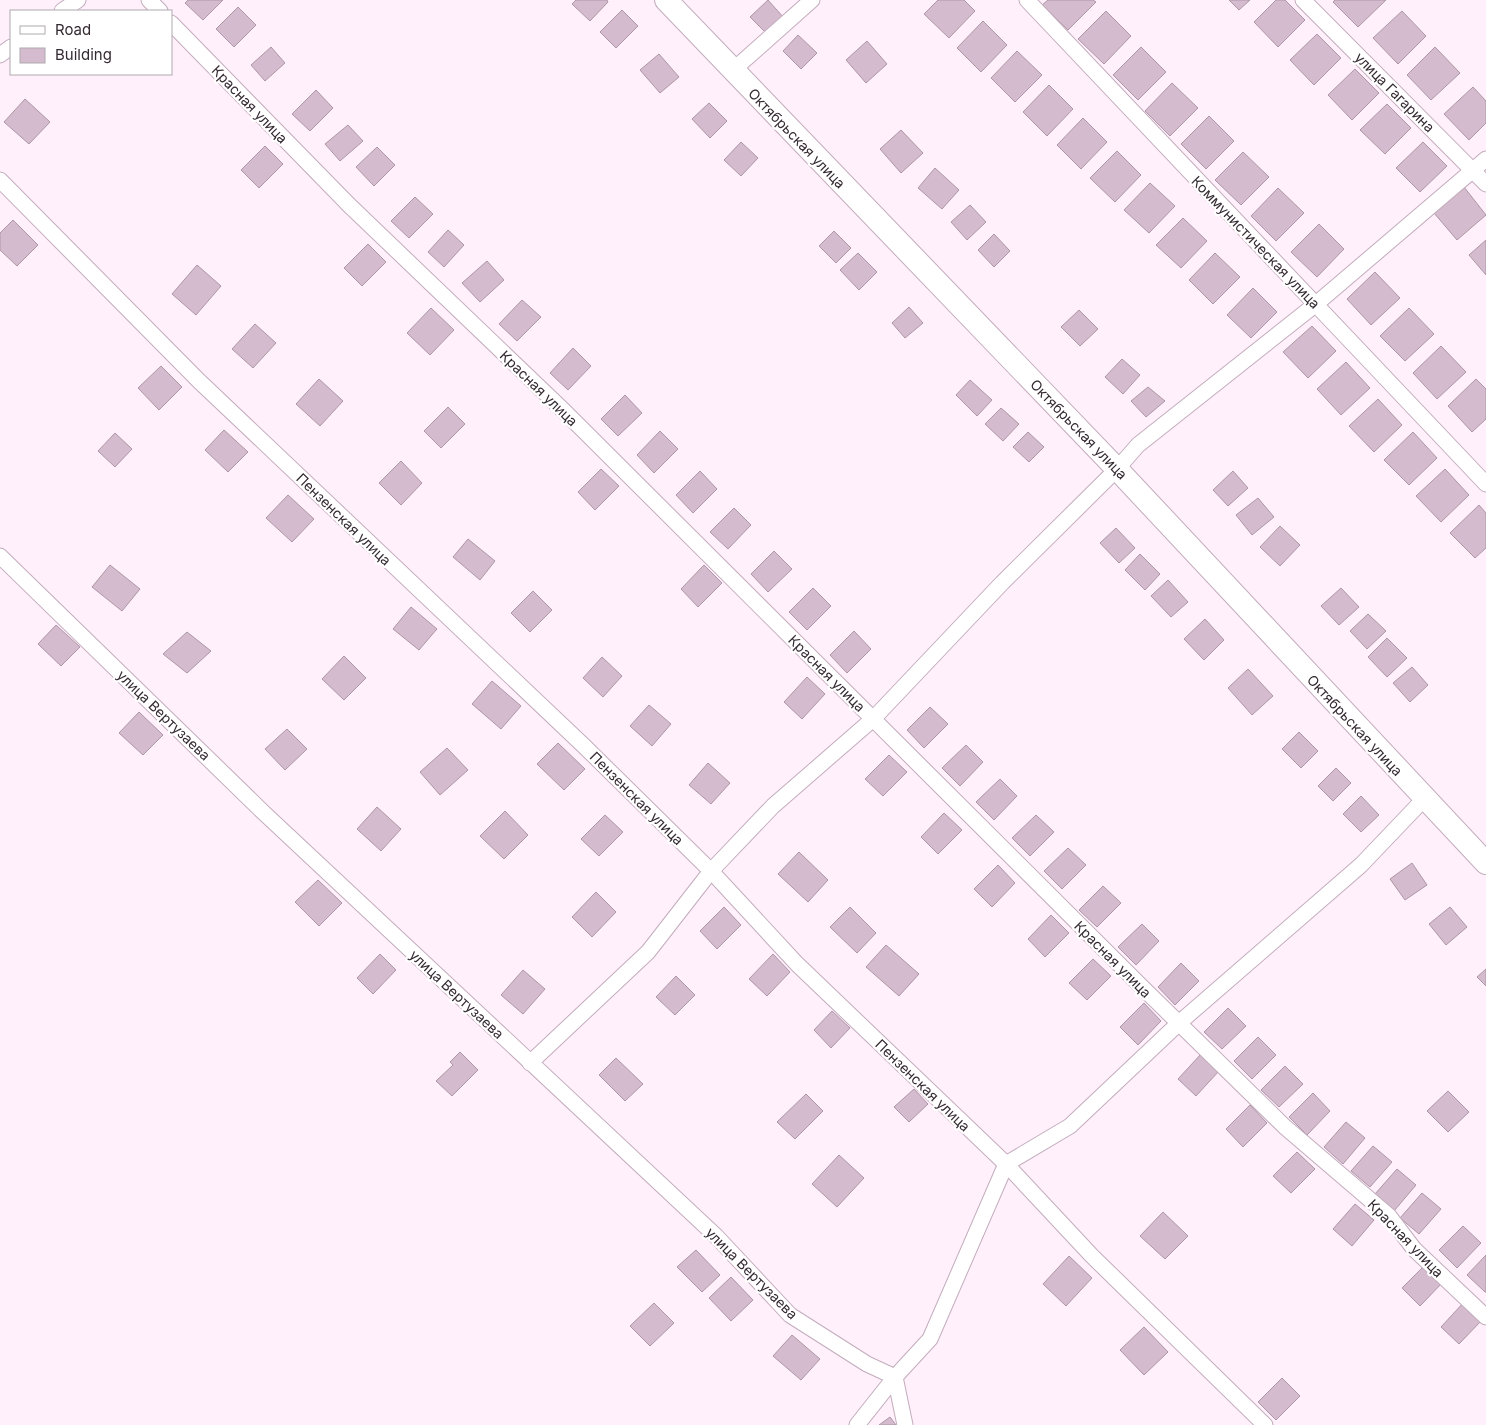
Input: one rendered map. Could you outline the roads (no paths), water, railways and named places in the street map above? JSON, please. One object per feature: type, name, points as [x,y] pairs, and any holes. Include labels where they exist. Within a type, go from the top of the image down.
[{"type":"main road","name":"Октябрьская улица","points":[[666,0],[732,71],[1117,469],[1424,799],[1486,863]]},
{"type":"street","points":[[63,10],[78,0]]},
{"type":"street","points":[[149,0],[159,10]]},
{"type":"street","points":[[732,71],[812,0]]},
{"type":"street","name":"Коммунистическая улица","points":[[1027,0],[1486,484]]},
{"type":"street","name":"улица Гагарина","points":[[1303,0],[1486,184]]},
{"type":"street","name":"Красная улица","points":[[172,24],[349,205],[563,410],[1284,1127],[1389,1216],[1414,1249],[1486,1317]]},
{"type":"street","points":[[530,1063],[648,952],[711,871],[773,806],[873,719],[1002,583],[1117,469],[1138,445],[1316,304],[1486,159]]},
{"type":"street","name":"Пензенская улица","points":[[0,180],[199,381],[584,746],[711,871],[796,964],[1006,1164],[1092,1256],[1265,1425]]},
{"type":"street","name":"улица Вертузаева","points":[[0,556],[264,813],[716,1236],[790,1315],[867,1364],[895,1377]]},
{"type":"street","points":[[857,1425],[895,1377],[930,1339],[1006,1164],[1070,1126],[1179,1023],[1361,865],[1424,799]]},
{"type":"street","points":[[895,1377],[905,1425]]}]
